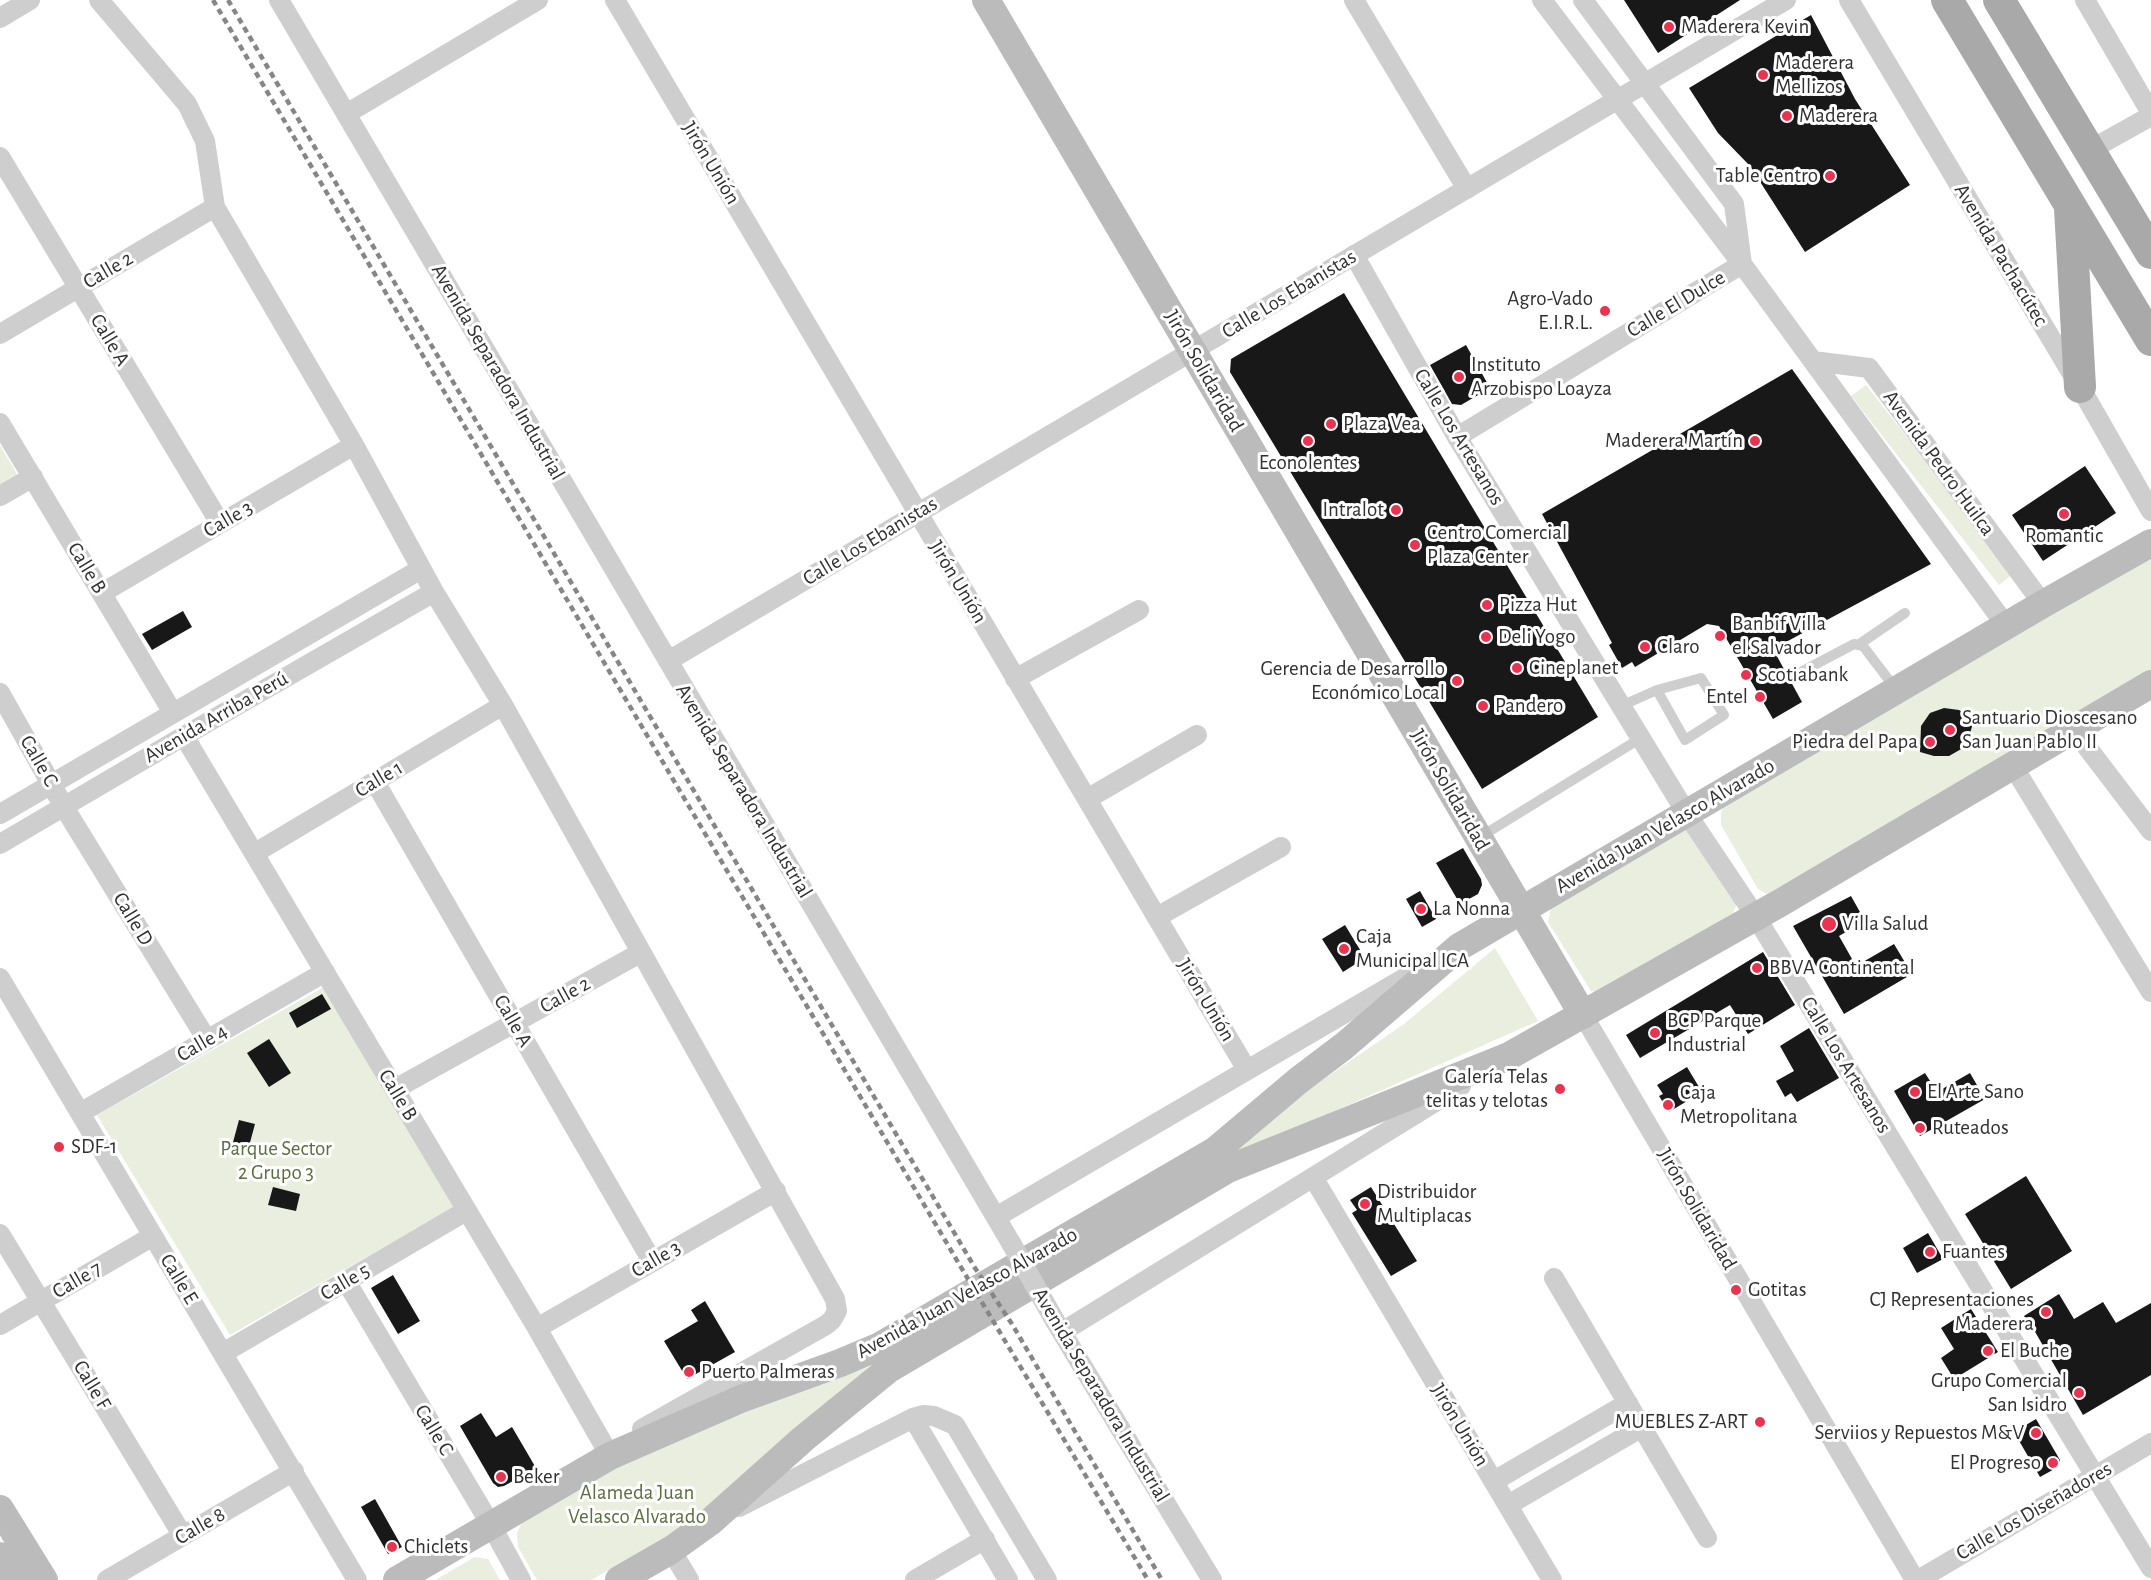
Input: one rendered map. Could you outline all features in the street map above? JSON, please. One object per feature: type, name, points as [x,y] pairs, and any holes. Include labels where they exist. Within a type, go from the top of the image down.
[{"type":"main road","name":"Jirón Solidaridad","points":[[986,0],[1582,1015]]},
{"type":"main road","points":[[1947,0],[2151,340]]},
{"type":"main road","points":[[2000,0],[2151,253]]},
{"type":"main road","points":[[2070,204],[2080,387]]},
{"type":"main road","name":"Avenida Juan Velasco Alvarado","points":[[397,1580],[608,1453],[743,1398],[878,1347],[1216,1150],[1299,1080],[1344,1046],[1459,947],[2151,543]]},
{"type":"main road","name":"Avenida Juan Velasco Alvarado","points":[[619,1580],[671,1550],[710,1522],[803,1439],[889,1369],[1228,1169],[1509,1056],[1756,917],[2151,684]]},
{"type":"main road","points":[[0,1509],[44,1580]]},
{"type":"main road","points":[[0,1556],[14,1580]]},
{"type":"street","points":[[0,18],[30,0]]},
{"type":"street","points":[[99,0],[187,105],[205,141],[215,207],[354,445],[434,592],[502,705],[776,1191]]},
{"type":"street","name":"Avenida Separadora Industrial","points":[[279,0],[1059,1327],[1212,1580]]},
{"type":"street","points":[[346,114],[538,0]]},
{"type":"street","name":"Jirón Unión","points":[[615,0],[1247,1070]]},
{"type":"street","points":[[1354,0],[1467,189]]},
{"type":"street","points":[[1542,0],[1742,264],[2007,627]]},
{"type":"street","points":[[1583,0],[1734,204],[1742,264]]},
{"type":"street","name":"Calle Los Ebanistas","points":[[668,661],[1786,0]]},
{"type":"street","name":"Avenida Pachacútec","points":[[1849,0],[2080,387],[2151,511]]},
{"type":"street","points":[[2085,0],[2151,114],[2090,150]]},
{"type":"street","name":"Calle A","points":[[0,157],[220,523]]},
{"type":"street","name":"Calle 2","points":[[0,334],[215,207]]},
{"type":"street","name":"Calle Los Artesanos","points":[[1354,255],[1457,437],[1687,814],[1756,917],[2151,1568]]},
{"type":"street","name":"Calle El Dulce","points":[[1457,437],[1742,264]]},
{"type":"street","name":"Avenida Pedro Huilca","points":[[1813,361],[1869,368],[2043,604]]},
{"type":"street","name":"Calle B","points":[[0,423],[173,713]]},
{"type":"street","name":"Calle 3","points":[[102,593],[354,445]]},
{"type":"street","points":[[0,496],[33,477]]},
{"type":"street","name":"Avenida Arriba Perú","points":[[0,844],[59,796],[173,713],[421,569]]},
{"type":"street","name":"Avenida Arriba Perú","points":[[0,814],[59,796],[183,736],[434,592]]},
{"type":"street","points":[[1016,679],[1139,610]]},
{"type":"street","name":"Calle C","points":[[0,693],[59,796]]},
{"type":"street","name":"Calle 1","points":[[255,853],[502,705]]},
{"type":"street","points":[[2074,730],[2151,831]]},
{"type":"street","points":[[1087,799],[1197,735]]},
{"type":"street","name":"Calle B","points":[[183,736],[537,1328],[608,1453]]},
{"type":"street","points":[[2013,766],[2151,992]]},
{"type":"street","name":"Calle A","points":[[375,782],[652,1261]]},
{"type":"street","name":"Calle D","points":[[59,796],[207,1040]]},
{"type":"street","points":[[1156,917],[1281,847]]},
{"type":"street","name":"Avenida Juan Velasco Alvarado","points":[[996,1217],[1459,947]]},
{"type":"street","name":"Calle 2","points":[[395,1089],[640,953]]},
{"type":"street","name":"Calle 4","points":[[80,1113],[325,972]]},
{"type":"street","name":"Calle E","points":[[0,978],[6,1004],[80,1113],[357,1580]]},
{"type":"street","name":"Jirón Solidaridad","points":[[1582,1015],[1916,1580]]},
{"type":"street","name":"Avenida Juan Velasco Alvarado","points":[[1059,1327],[1313,1177],[1509,1056]]},
{"type":"street","name":"Jirón Unión","points":[[1313,1177],[1552,1580]]},
{"type":"street","name":"Calle 3","points":[[537,1328],[776,1191]]},
{"type":"street","name":"Avenida Juan Velasco Alvarado","points":[[608,1453],[832,1320],[837,1311],[831,1292],[803,1245],[776,1191]]},
{"type":"street","name":"Calle 5","points":[[223,1353],[466,1211]]},
{"type":"street","name":"Calle F","points":[[0,1234],[183,1536]]},
{"type":"street","name":"Calle 7","points":[[0,1324],[153,1236]]},
{"type":"street","points":[[1554,1278],[1707,1538]]},
{"type":"street","name":"Calle C","points":[[346,1281],[491,1525],[521,1580]]},
{"type":"street","points":[[1494,1481],[1628,1403]]},
{"type":"street","points":[[1008,1580],[913,1418],[924,1415],[934,1416],[955,1425],[1047,1580]]},
{"type":"street","name":"Avenida Juan Velasco Alvarado","points":[[710,1522],[913,1418]]},
{"type":"street","points":[[1508,1505],[1642,1427]]},
{"type":"street","name":"Calle Los Diseñadores","points":[[1916,1580],[2151,1443]]},
{"type":"street","name":"Calle 8","points":[[107,1580],[294,1471]]},
{"type":"street","points":[[915,1580],[984,1539]]},
{"type":"street","points":[[671,1550],[689,1580]]},
{"type":"lane","points":[[1858,645],[1905,612]]},
{"type":"lane","points":[[1799,673],[1854,644],[1863,646],[1897,691]]},
{"type":"lane","points":[[1621,706],[1657,690],[1701,678],[1724,715],[1685,740],[1657,690]]},
{"type":"lane","points":[[1479,838],[1641,738]]},
{"type":"green space","points":[[1866,385],[2014,573],[1999,585],[1851,396]]},
{"type":"green space","points":[[0,445],[18,476],[0,486]]},
{"type":"green space","points":[[2151,558],[2151,674],[1767,894],[1758,889],[1721,825],[1721,813],[1726,802],[2016,632]]},
{"type":"green space","points":[[1690,830],[1737,904],[1730,920],[1602,993],[1591,991],[1548,922],[1551,907],[1675,831]]},
{"type":"green space","points":[[1495,948],[1538,1021],[1206,1168],[1302,1094],[1404,1024]]},
{"type":"green space","name":"Parque Sector 2 Grupo 3","points":[[324,987],[454,1207],[230,1335],[97,1115]]},
{"type":"green space","name":"Alameda Juan Velasco Alvarado","points":[[871,1366],[703,1514],[668,1537],[591,1580],[537,1580],[518,1547],[517,1533],[522,1522],[618,1467],[748,1408]]},
{"type":"green space","points":[[475,1557],[488,1559],[500,1580],[435,1580]]},
{"type":"building","name":"Maderera Kevin","points":[[1624,0],[1740,0],[1658,53]]},
{"type":"building","points":[[1811,15],[1855,99],[1910,185],[1805,252],[1750,166],[1718,133],[1689,88]]},
{"type":"building","name":"Centro Comercial Plaza Center","points":[[1344,293],[1598,717],[1482,789],[1230,372],[1231,359]]},
{"type":"building","name":"Instituto Arzobispo Loayza","points":[[1466,345],[1490,388],[1461,405],[1452,404],[1430,365]]},
{"type":"building","name":"Maderera Martín","points":[[1792,369],[1931,564],[1773,649],[1802,702],[1773,719],[1719,626],[1707,624],[1635,667],[1632,662],[1622,668],[1609,645],[1612,643],[1542,514]]},
{"type":"building","name":"Romantic","points":[[2085,466],[2116,513],[2043,561],[2012,515]]},
{"type":"building","points":[[183,611],[192,627],[152,650],[142,634]]},
{"type":"building","points":[[1944,708],[1959,710],[1974,719],[1968,741],[1963,748],[1949,756],[1934,756],[1920,752],[1921,726],[1930,713]]},
{"type":"building","points":[[1463,848],[1481,879],[1482,885],[1478,894],[1460,904],[1436,863]]},
{"type":"building","name":"La Nonna","points":[[1420,891],[1436,919],[1422,927],[1406,899]]},
{"type":"building","points":[[1851,896],[1865,921],[1839,936],[1856,966],[1894,944],[1912,974],[1844,1014],[1793,926]]},
{"type":"building","name":"Caja Municipal ICA","points":[[1345,925],[1365,958],[1343,972],[1322,939]]},
{"type":"building","points":[[1763,952],[1795,1005],[1748,1034],[1730,1005],[1640,1058],[1626,1035]]},
{"type":"building","points":[[322,994],[331,1009],[297,1028],[289,1013]]},
{"type":"building","points":[[1809,1028],[1839,1078],[1797,1102],[1791,1093],[1785,1097],[1776,1081],[1794,1071],[1780,1046]]},
{"type":"building","points":[[269,1039],[291,1073],[269,1087],[247,1053]]},
{"type":"building","points":[[1687,1067],[1702,1092],[1669,1112],[1659,1096],[1663,1094],[1657,1085]]},
{"type":"building","points":[[1925,1073],[1937,1092],[1970,1073],[1985,1099],[1920,1136],[1894,1091]]},
{"type":"building","points":[[239,1120],[255,1124],[248,1150],[232,1146]]},
{"type":"building","points":[[2026,1176],[2072,1251],[2011,1289],[1965,1214]]},
{"type":"building","points":[[273,1187],[300,1194],[296,1211],[268,1205]]},
{"type":"building","points":[[1371,1187],[1417,1261],[1391,1276],[1352,1213],[1357,1210],[1350,1200]]},
{"type":"building","points":[[1928,1233],[1943,1259],[1917,1273],[1903,1248]]},
{"type":"building","points":[[393,1275],[420,1321],[398,1334],[371,1288]]},
{"type":"building","points":[[2059,1294],[2074,1319],[2103,1302],[2116,1323],[2151,1303],[2151,1375],[2083,1415],[2024,1316]]},
{"type":"building","points":[[705,1301],[735,1352],[687,1379],[664,1341],[698,1321],[691,1310]]},
{"type":"building","points":[[1971,1309],[1998,1352],[1954,1379],[1941,1358],[1954,1349],[1941,1328]]},
{"type":"building","points":[[481,1413],[496,1437],[512,1427],[536,1468],[504,1486],[498,1487],[493,1483],[460,1426]]},
{"type":"building","points":[[2036,1419],[2060,1460],[2058,1467],[2040,1477],[2014,1432]]},
{"type":"building","points":[[375,1499],[402,1547],[388,1554],[361,1507]]},
{"type":"railway","points":[[213,0],[1148,1580]]},
{"type":"railway","points":[[228,0],[975,1268],[1012,1324],[1162,1580]]},
{"type":"place","name":"Maderera Kevin","points":[[1669,27]]},
{"type":"place","name":"Maderera Mellizos","points":[[1763,75]]},
{"type":"place","name":"Maderera","points":[[1787,116]]},
{"type":"place","name":"Table Centro","points":[[1830,176]]},
{"type":"place","name":"Agro-Vado E.I.R.L.","points":[[1605,311]]},
{"type":"place","name":"Instituto Arzobispo Loayza","points":[[1459,377]]},
{"type":"place","name":"Plaza Vea","points":[[1331,424]]},
{"type":"place","name":"Econolentes","points":[[1308,441]]},
{"type":"place","name":"Maderera Martín","points":[[1755,441]]},
{"type":"place","name":"Intralot","points":[[1396,510]]},
{"type":"place","name":"Romantic","points":[[2064,514]]},
{"type":"place","name":"Centro Comercial Plaza Center","points":[[1415,545]]},
{"type":"place","name":"Pizza Hut","points":[[1487,605]]},
{"type":"place","name":"Banbif Villa el Salvador","points":[[1720,636]]},
{"type":"place","name":"Deli Yogo","points":[[1486,637]]},
{"type":"place","name":"Claro","points":[[1645,647]]},
{"type":"place","name":"Cineplanet","points":[[1517,668]]},
{"type":"place","name":"Scotiabank","points":[[1746,675]]},
{"type":"place","name":"Gerencia de Desarrollo Económico Local","points":[[1457,681]]},
{"type":"place","name":"Entel","points":[[1760,697]]},
{"type":"place","name":"Pandero","points":[[1483,706]]},
{"type":"place","name":"Santuario Dioscesano San Juan Pablo II","points":[[1950,730]]},
{"type":"place","name":"Piedra del Papa","points":[[1930,742]]},
{"type":"place","name":"La Nonna","points":[[1421,909]]},
{"type":"place","name":"Villa Salud","points":[[1829,924]]},
{"type":"place","name":"Caja Municipal ICA","points":[[1344,949]]},
{"type":"place","name":"BBVA Continental","points":[[1757,968]]},
{"type":"place","name":"BCP Parque Industrial","points":[[1655,1033]]},
{"type":"place","name":"Galería Telas telitas y telotas","points":[[1560,1089]]},
{"type":"place","name":"El Arte Sano","points":[[1915,1092]]},
{"type":"place","name":"Caja Metropolitana","points":[[1668,1105]]},
{"type":"place","name":"Ruteados","points":[[1920,1128]]},
{"type":"place","name":"SDF-1","points":[[59,1147]]},
{"type":"place","name":"Distribuidor Multiplacas","points":[[1365,1204]]},
{"type":"place","name":"Fuantes","points":[[1930,1252]]},
{"type":"place","name":"Gotitas","points":[[1736,1290]]},
{"type":"place","name":"CJ Representaciones Maderera","points":[[2046,1312]]},
{"type":"place","name":"El Buche","points":[[1988,1351]]},
{"type":"place","name":"Puerto Palmeras","points":[[689,1372]]},
{"type":"place","name":"Grupo Comercial San Isidro","points":[[2079,1393]]},
{"type":"place","name":"MUEBLES Z-ART","points":[[1760,1422]]},
{"type":"place","name":"Serviios y Repuestos M&V","points":[[2036,1433]]},
{"type":"place","name":"El Progreso","points":[[2053,1463]]},
{"type":"place","name":"Beker","points":[[501,1477]]},
{"type":"place","name":"Chiclets","points":[[392,1547]]}]
